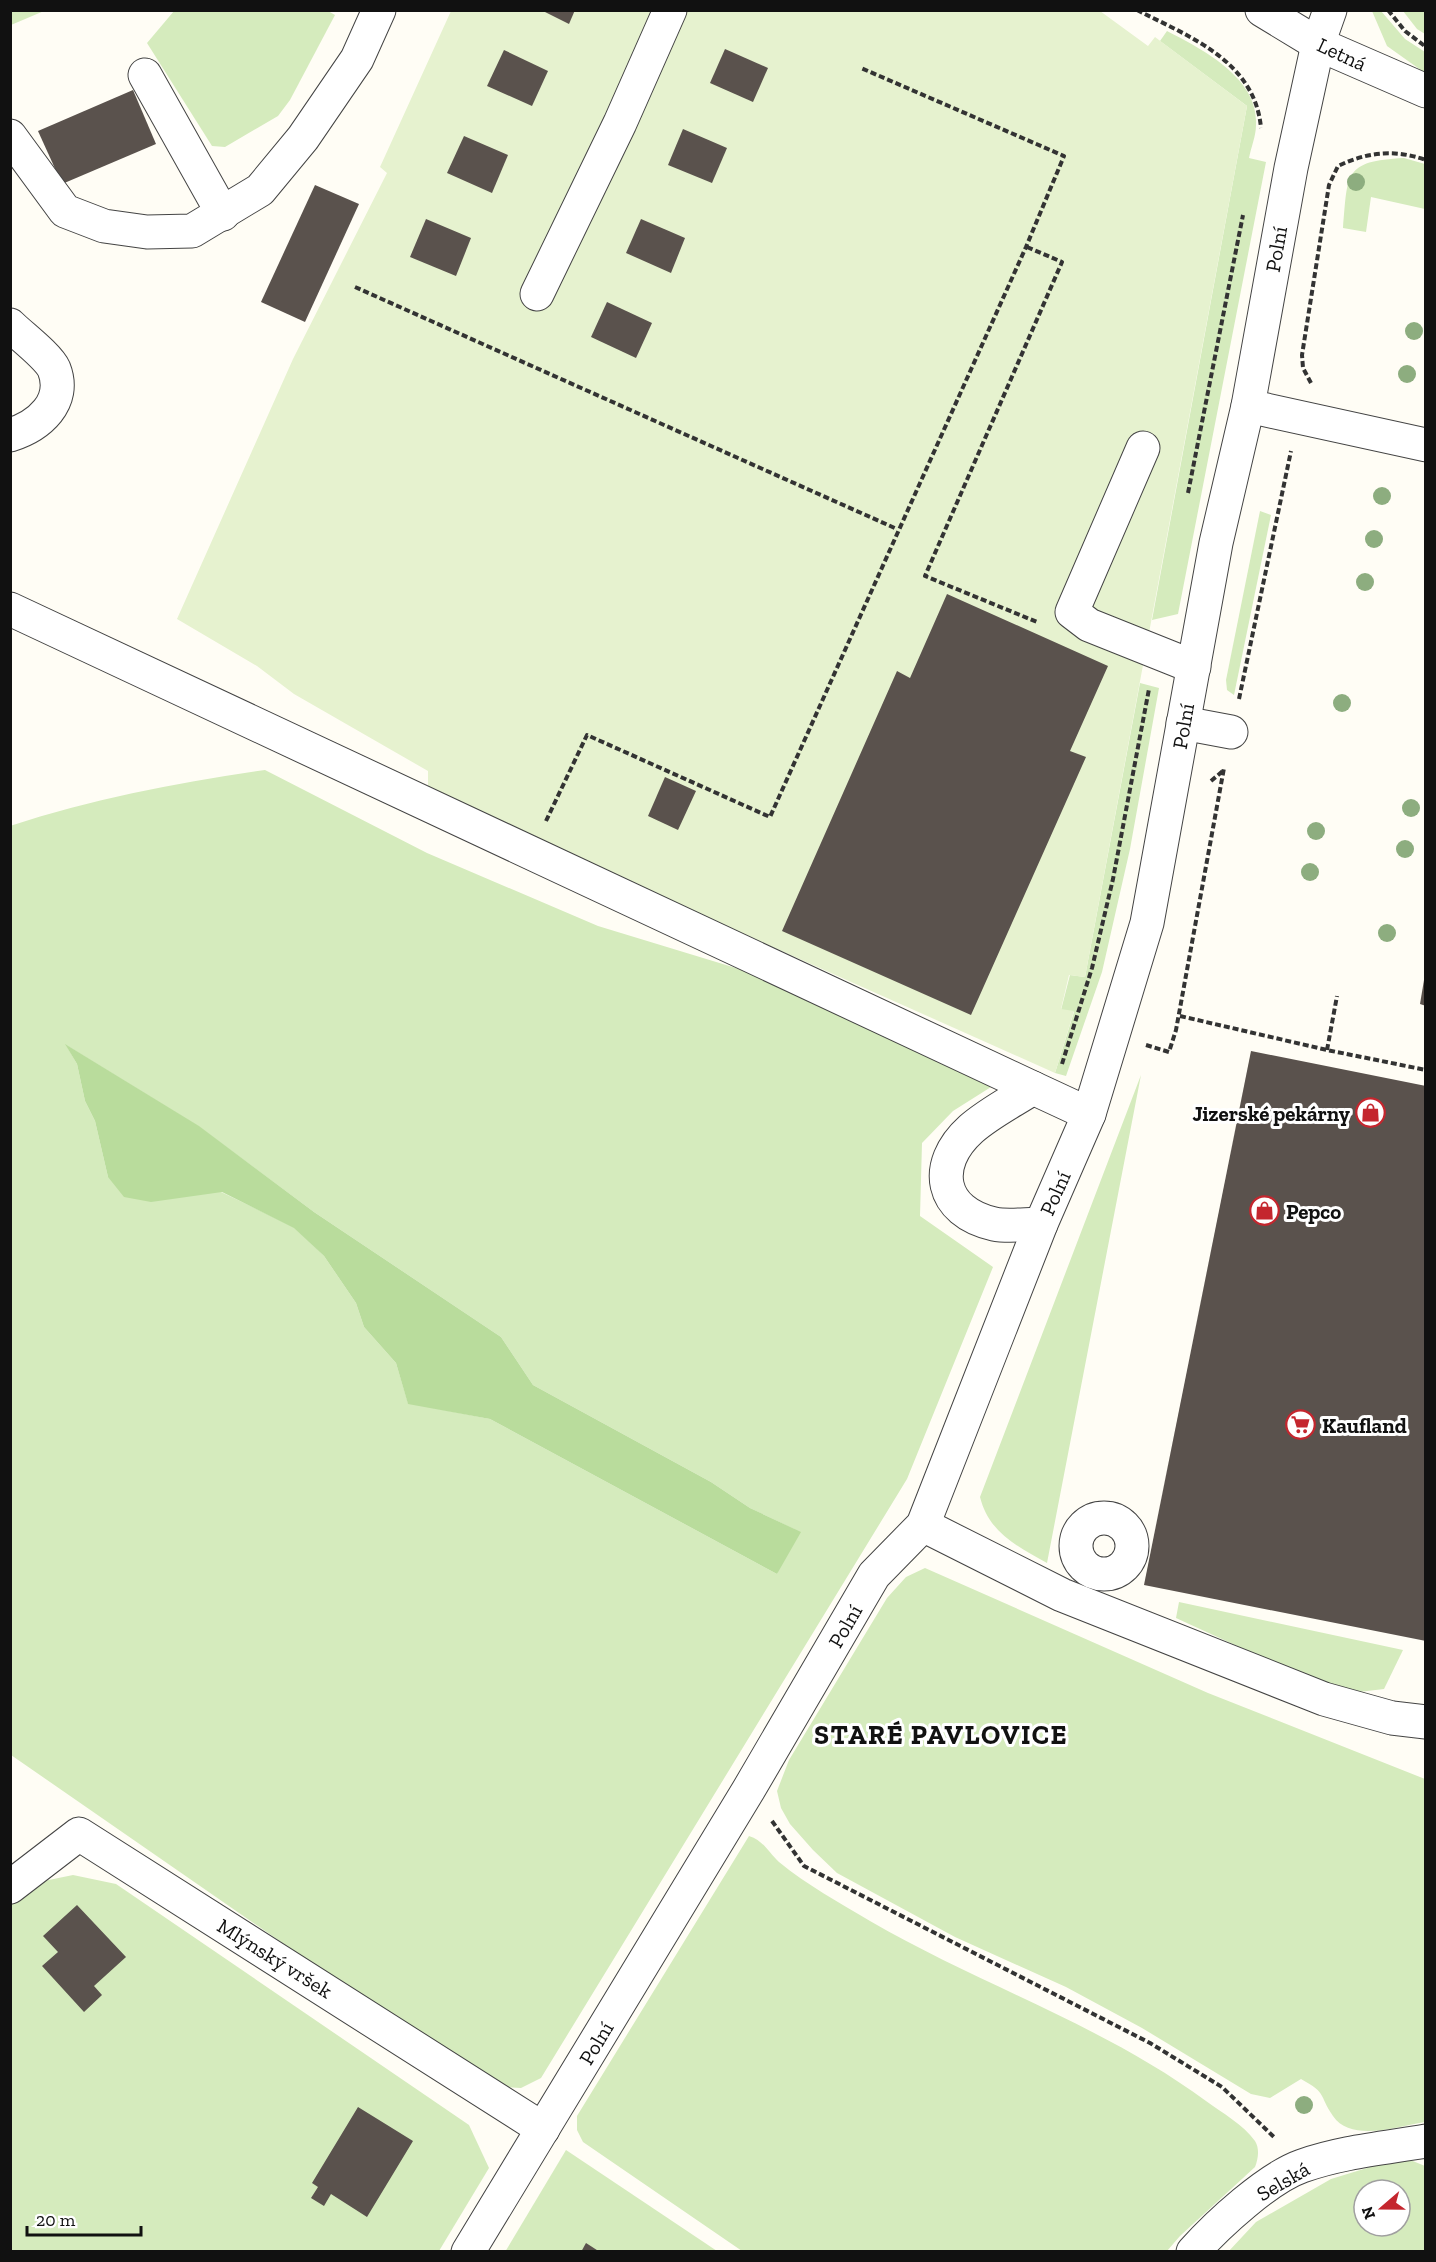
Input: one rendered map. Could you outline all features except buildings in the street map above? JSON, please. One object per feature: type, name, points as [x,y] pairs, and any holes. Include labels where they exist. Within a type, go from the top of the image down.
[{"type":"street","points":[[10,136],[64,211],[104,226],[147,232],[192,231],[260,190],[303,138],[357,59],[379,10]]},
{"type":"street","points":[[537,294],[620,123],[670,10]]},
{"type":"street","name":"Letná","points":[[1262,10],[1318,44],[1425,91]]},
{"type":"street","name":"Polní","points":[[468,2252],[749,1789],[874,1575],[923,1525],[1041,1224],[1089,1114],[1147,923],[1216,543],[1248,406],[1291,168],[1318,44],[1330,10]]},
{"type":"street","points":[[145,75],[223,214]]},
{"type":"street","points":[[10,326],[54,369],[56,391],[52,409],[37,421],[10,435]]},
{"type":"street","points":[[1248,406],[1425,445]]},
{"type":"street","points":[[1143,448],[1072,612],[1089,625],[1194,667]]},
{"type":"street","points":[[10,609],[1089,1114]]},
{"type":"street","points":[[1183,723],[1231,732]]},
{"type":"street","points":[[1041,1224],[995,1224],[968,1215],[951,1199],[945,1179],[947,1161],[970,1130],[1042,1092]]},
{"type":"street","points":[[923,1525],[1062,1595],[1302,1690],[1392,1718],[1425,1722]]},
{"type":"street","name":"Mlýnský vršek","points":[[10,1887],[79,1834],[543,2129]]},
{"type":"street","name":"Selská","points":[[1193,2252],[1238,2209],[1301,2166],[1342,2155],[1425,2141]]},
{"type":"path","points":[[1137,10],[1190,37],[1227,62],[1254,95],[1259,112],[1259,137]]},
{"type":"path","points":[[1388,10],[1404,31],[1425,47]]},
{"type":"path","points":[[531,853],[586,735],[770,817],[897,529],[1026,247],[1064,156],[861,68]]},
{"type":"path","points":[[1320,423],[1326,390],[1314,386],[1306,377],[1302,356],[1329,185],[1338,166],[1360,158],[1401,152],[1425,160]]},
{"type":"path","points":[[1186,502],[1243,214]]},
{"type":"path","points":[[1026,247],[1062,262],[925,576],[1043,624]]},
{"type":"path","points":[[354,287],[897,529]]},
{"type":"path","points":[[1142,1044],[1169,1052],[1180,1016],[1231,732],[1290,452],[1298,446]]},
{"type":"path","points":[[1042,1092],[1092,968],[1113,879],[1156,652]]},
{"type":"path","points":[[1327,1050],[1337,996]]},
{"type":"path","points":[[1180,1016],[1425,1070]]},
{"type":"path","points":[[749,1789],[804,1866],[1159,2049],[1222,2087],[1251,2112],[1301,2166]]},
{"type":"green space","points":[[11,10],[44,10],[44,11],[11,25]]},
{"type":"green space","points":[[174,11],[328,11],[335,15],[290,100],[278,116],[225,147],[212,146],[147,43]]},
{"type":"green space","points":[[451,11],[1100,11],[1148,46],[1155,37],[1247,106],[1085,977],[1069,975],[1061,1009],[1074,1011],[1055,1073],[428,793],[428,771],[294,694],[257,666],[177,619],[293,359],[387,173],[380,167]]},
{"type":"green space","points":[[1372,11],[1381,11],[1405,39],[1425,52],[1425,73],[1387,46]]},
{"type":"green space","points":[[1403,11],[1425,11],[1425,34],[1417,29]]},
{"type":"green space","points":[[1167,31],[1211,56],[1238,79],[1248,93],[1254,108],[1256,129],[1249,158],[1266,162],[1178,614],[1152,620],[1247,106],[1160,41]]},
{"type":"green space","points":[[1404,158],[1425,164],[1425,209],[1371,197],[1366,232],[1343,228],[1348,183],[1352,174],[1359,167],[1369,163]]},
{"type":"green space","points":[[1260,511],[1271,515],[1234,695],[1227,690],[1226,680]]},
{"type":"green space","points":[[1140,683],[1159,688],[1130,849],[1102,972],[1066,1076],[1055,1073],[1074,1012],[1061,1010],[1070,975],[1085,977]]},
{"type":"green space","points":[[265,770],[427,853],[598,926],[749,972],[991,1087],[953,1111],[922,1143],[920,1216],[993,1267],[907,1479],[541,2078],[521,2088],[489,2086],[11,1755],[10,826],[105,800]],"holes":[[[66,1045],[198,1126],[314,1212],[501,1337],[533,1385],[711,1482],[750,1508],[794,1529],[777,1574],[490,1419],[408,1403],[396,1363],[364,1327],[356,1303],[324,1256],[294,1227],[219,1191],[108,1177],[95,1121],[85,1101],[77,1064]]]},
{"type":"green space","points":[[65,1044],[199,1126],[314,1212],[501,1337],[533,1385],[711,1482],[750,1508],[801,1532],[777,1574],[490,1419],[408,1404],[396,1363],[364,1327],[356,1303],[324,1256],[294,1228],[222,1192],[151,1202],[124,1197],[108,1177],[95,1121],[85,1101],[77,1064]]},
{"type":"green space","points":[[1141,1075],[1047,1563],[1015,1544],[997,1529],[984,1509],[980,1497]]},
{"type":"green space","points":[[925,1568],[1208,1693],[1425,1779],[1425,2122],[1376,2131],[1351,2129],[1341,2124],[1333,2116],[1319,2091],[1301,2079],[1270,2098],[1251,2094],[1142,2028],[1066,1987],[955,1937],[837,1873],[813,1850],[790,1824],[781,1808],[777,1791],[789,1760],[887,1598],[906,1577]]},
{"type":"green space","points":[[1179,1602],[1403,1650],[1384,1689],[1342,1694],[1176,1618]]},
{"type":"green space","points":[[749,1836],[762,1844],[779,1862],[801,1878],[870,1921],[1126,2050],[1167,2074],[1232,2119],[1250,2135],[1258,2147],[1255,2167],[1180,2236],[1167,2251],[742,2251],[583,2142],[577,2130],[577,2116]]},
{"type":"green space","points":[[73,1875],[116,1884],[469,2125],[489,2168],[439,2251],[11,2252],[11,1902],[44,1881]]},
{"type":"green space","points":[[566,2150],[717,2251],[505,2252]]},
{"type":"green space","points":[[1403,2157],[1425,2166],[1425,2251],[1228,2252],[1256,2222],[1331,2179]]},
{"type":"place","name":"Jizerské pekárny","points":[[1371,1113]]},
{"type":"place","name":"Pepco","points":[[1265,1211]]},
{"type":"place","name":"Kaufland","points":[[1301,1425]]},
{"type":"district","name":"STARÉ PAVLOVICE","points":[[941,1735]]}]
